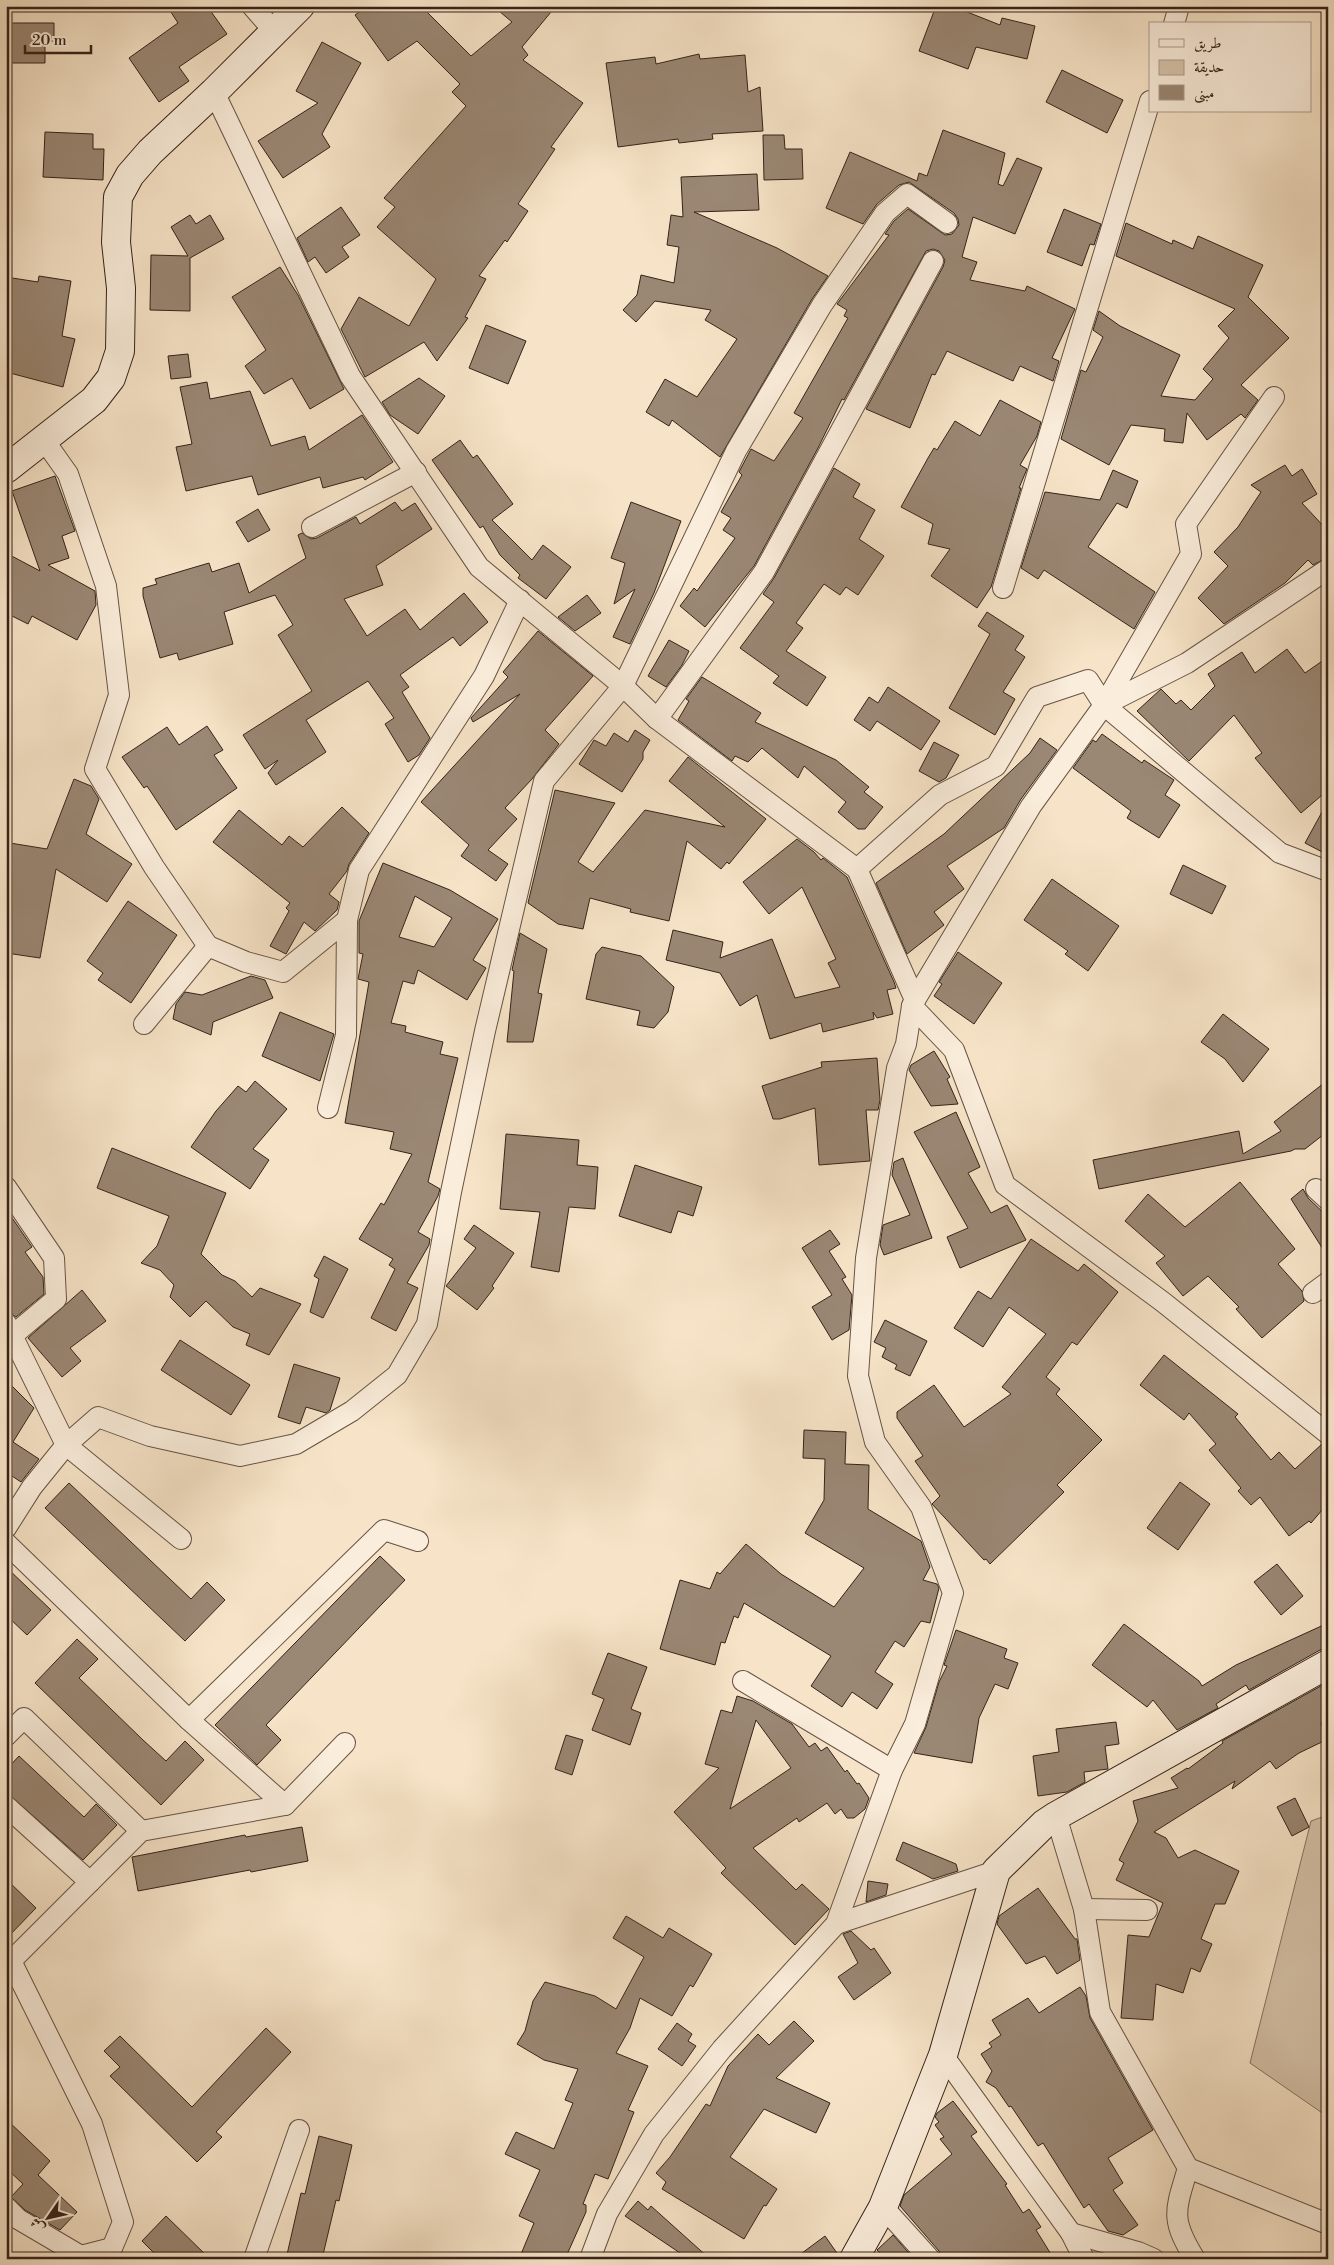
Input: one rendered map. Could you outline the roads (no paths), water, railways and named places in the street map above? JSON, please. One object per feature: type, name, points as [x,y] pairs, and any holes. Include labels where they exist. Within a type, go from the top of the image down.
[{"type":"street","points":[[252,6],[274,31]]},
{"type":"street","points":[[6,468],[94,400],[111,378],[120,351],[121,288],[116,242],[118,197],[130,175],[150,152],[214,92],[300,6]]},
{"type":"street","points":[[1175,22],[1179,6]]},
{"type":"street","points":[[214,92],[350,376],[479,567],[623,686],[657,719],[858,869],[914,1003],[954,1050],[1005,1185],[1163,1302],[1328,1434]]},
{"type":"street","points":[[1003,588],[1149,104]]},
{"type":"street","points":[[6,1528],[32,1487],[66,1445],[98,1417],[150,1436],[240,1456],[296,1444],[352,1411],[397,1375],[427,1324],[485,1030],[544,781],[623,686],[736,451],[822,306],[885,213],[907,194],[947,223]]},
{"type":"street","points":[[657,719],[764,572],[933,261]]},
{"type":"street","points":[[590,2259],[607,2214],[654,2134],[722,2049],[836,1924],[892,1770],[915,1724],[953,1593],[921,1507],[875,1442],[858,1376],[866,1258],[897,1068],[906,1044],[914,1003],[1031,806],[1104,705],[1191,554],[1186,524],[1274,397]]},
{"type":"street","points":[[44,440],[68,474],[106,586],[119,695],[95,769],[154,867],[208,946],[246,962],[282,972],[347,920]]},
{"type":"street","points":[[312,527],[416,472]]},
{"type":"street","points":[[1104,705],[1187,663],[1328,569]]},
{"type":"street","points":[[328,1108],[346,1035],[347,920],[359,870],[484,676],[520,600]]},
{"type":"street","points":[[858,869],[940,795],[996,766],[1037,697],[1088,680],[1104,705],[1280,853],[1328,871]]},
{"type":"street","points":[[144,1024],[208,946]]},
{"type":"street","points":[[6,1187],[54,1258],[56,1299],[10,1329],[66,1445],[181,1539]]},
{"type":"street","points":[[189,1720],[384,1530],[418,1540]]},
{"type":"street","points":[[6,1543],[189,1720],[284,1805]]},
{"type":"street","points":[[836,1924],[996,1871],[1044,1824],[1056,1816],[1328,1664]]},
{"type":"street","points":[[743,1681],[892,1770]]},
{"type":"street","points":[[6,1736],[24,1718],[141,1831]]},
{"type":"street","points":[[6,2207],[18,2219],[81,2256],[116,2254],[123,2222],[92,2124],[8,1959],[141,1831],[284,1805],[346,1743]]},
{"type":"street","points":[[6,1806],[90,1882]]},
{"type":"street","points":[[1056,1816],[1084,1909],[1100,2012],[1188,2168],[1328,2224]]},
{"type":"street","points":[[854,2259],[883,2207],[943,2055],[996,1871]]},
{"type":"street","points":[[1084,1909],[1147,1910]]},
{"type":"street","points":[[943,2055],[1071,2234],[1084,2259]]},
{"type":"street","points":[[254,2259],[299,2130]]},
{"type":"street","points":[[1188,2168],[1176,2215],[1182,2237],[1195,2259]]},
{"type":"street","points":[[883,2207],[930,2259]]},
{"type":"street","points":[[1071,2234],[1138,2252],[1154,2259]]}]
